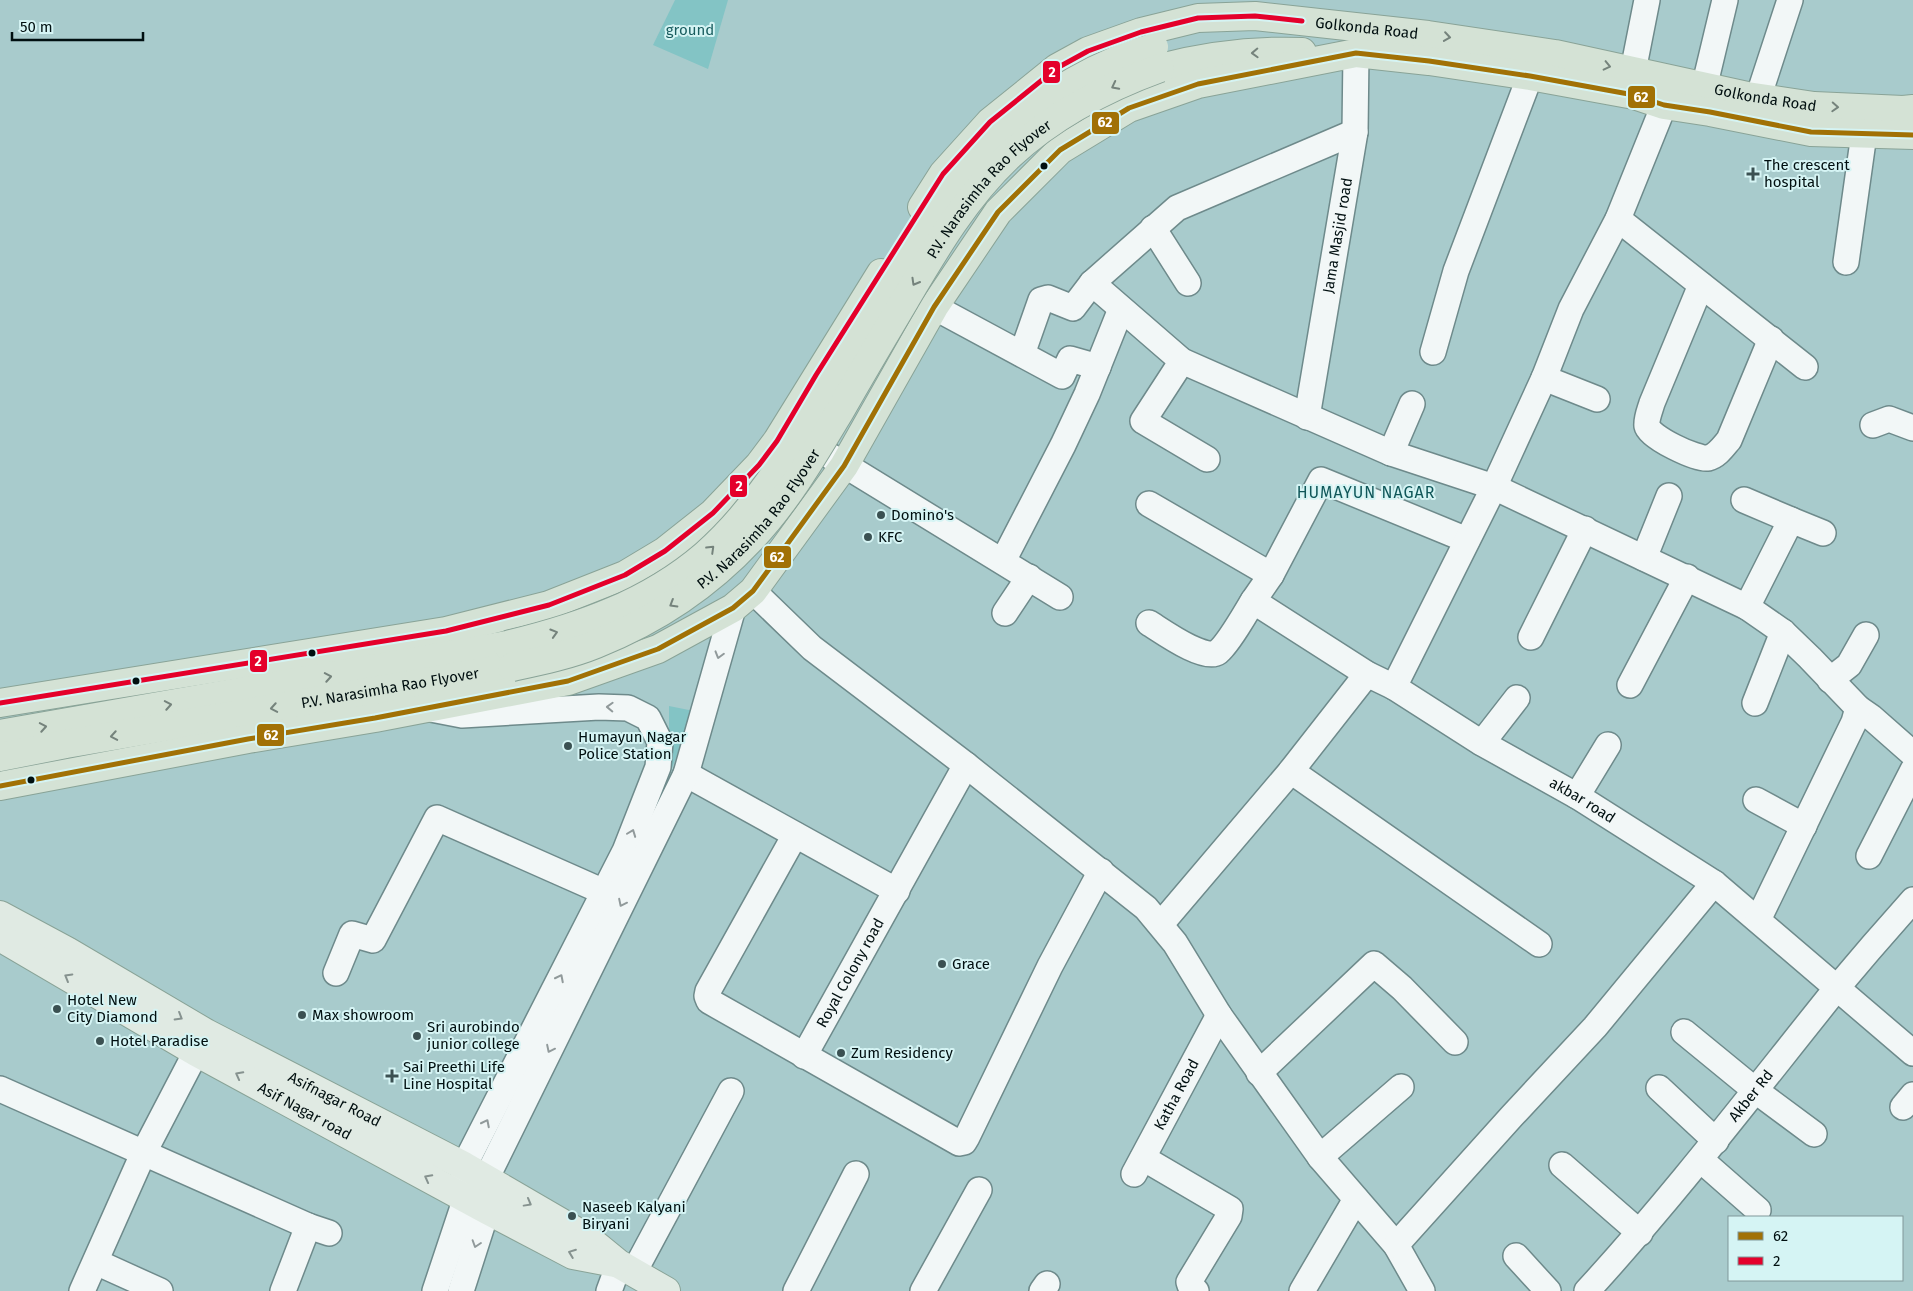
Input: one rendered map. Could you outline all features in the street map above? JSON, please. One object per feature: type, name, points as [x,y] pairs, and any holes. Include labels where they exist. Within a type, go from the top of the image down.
[{"type":"highway","name":"Golkonda Road","points":[[0,703],[446,631],[549,605],[625,575],[665,551],[713,513],[759,465],[785,428],[943,174],[990,122],[1057,68],[1088,51],[1141,32],[1198,18],[1255,16],[1428,35],[1524,49],[1555,54],[1704,88],[1814,106],[1903,110],[1913,108]]},
{"type":"highway","name":"P.V. Narasimha Rao Flyover","points":[[0,757],[512,667],[555,658],[596,644],[642,623],[681,600],[719,570],[745,546],[783,502],[810,461],[927,262],[980,186],[1010,155],[1042,129],[1065,114],[1195,37],[1239,30],[1289,27],[1346,27]]},
{"type":"highway","name":"P.V. Narasimha Rao Flyover","points":[[0,734],[506,645],[588,623],[630,604],[670,582],[705,555],[737,525],[791,450],[934,210],[964,172],[994,141],[1029,110],[1070,84],[1115,61],[1198,58],[1239,53],[1289,51],[1356,53]]},
{"type":"highway","name":"Golkonda Road","points":[[0,786],[568,681],[658,649],[743,599],[844,466],[934,307],[998,212],[1060,150],[1129,108],[1198,84],[1356,53],[1430,61],[1530,76],[1634,95],[1664,105],[1811,132],[1913,135]]},
{"type":"highway","points":[[802,399],[861,437]]},
{"type":"main road","name":"Asifnagar Road","points":[[0,915],[67,951],[201,1042],[475,1173],[586,1237],[626,1268],[666,1291]]},
{"type":"main road","name":"Asif Nagar road","points":[[0,937],[201,1042],[477,1204],[573,1255],[626,1268]]},
{"type":"street","points":[[1633,72],[1648,0]]},
{"type":"street","points":[[1704,88],[1725,0]]},
{"type":"street","points":[[1758,98],[1790,0]]},
{"type":"street","name":"Jama Masjid road","points":[[1307,418],[1355,132],[1356,53]]},
{"type":"street","points":[[1432,352],[1456,271],[1530,76]]},
{"type":"street","points":[[1394,687],[1494,487],[1544,378],[1571,309],[1618,219],[1664,105]]},
{"type":"street","points":[[1022,354],[1041,300],[1048,298],[1072,308],[1092,283],[1177,208],[1355,132]]},
{"type":"street","points":[[1846,262],[1864,134]]},
{"type":"street","points":[[1618,219],[1805,367]]},
{"type":"street","points":[[1153,228],[1188,283]]},
{"type":"street","points":[[1092,283],[1182,361],[1307,418],[1391,453],[1494,487],[1747,607],[1783,632],[1858,708],[1913,754]]},
{"type":"street","points":[[1702,285],[1652,403],[1647,428],[1651,434],[1699,458],[1707,458],[1721,451],[1728,440],[1771,339]]},
{"type":"street","points":[[934,307],[1062,376],[1070,359],[1098,367]]},
{"type":"street","points":[[1003,561],[1064,445],[1121,308]]},
{"type":"street","points":[[1182,361],[1143,421],[1207,459]]},
{"type":"street","points":[[1544,378],[1597,399]]},
{"type":"street","points":[[1391,453],[1412,404]]},
{"type":"street","points":[[1872,425],[1889,419],[1913,428]]},
{"type":"street","points":[[785,428],[1060,597]]},
{"type":"street","points":[[1149,623],[1197,651],[1207,655],[1217,653],[1224,646],[1270,575],[1321,480],[1468,540]]},
{"type":"street","points":[[1644,558],[1669,496]]},
{"type":"street","points":[[1744,500],[1823,532]]},
{"type":"street","points":[[1149,504],[1270,575]]},
{"type":"street","points":[[1747,607],[1791,520]]},
{"type":"street","points":[[1531,638],[1584,529]]},
{"type":"street","points":[[1005,613],[1029,577]]},
{"type":"street","points":[[1630,686],[1687,577]]},
{"type":"street","points":[[475,1173],[686,774],[743,599],[812,648],[966,765],[1146,908],[1175,943],[1219,1015],[1320,1157],[1396,1245],[1422,1291]]},
{"type":"street","name":"akbar road","points":[[1253,601],[1367,674],[1394,687],[1482,743],[1577,796],[1714,883],[1913,1053]]},
{"type":"street","points":[[1755,703],[1783,632]]},
{"type":"street","points":[[1830,680],[1849,665],[1866,635]]},
{"type":"street","points":[[1161,924],[1291,771],[1367,674]]},
{"type":"street","points":[[1482,743],[1517,698]]},
{"type":"street","points":[[424,707],[462,715],[599,707],[628,708],[648,718],[660,742],[658,767],[625,851],[604,892],[475,1173],[477,1204],[461,1291]]},
{"type":"street","points":[[1758,920],[1854,722],[1858,708]]},
{"type":"street","points":[[1577,796],[1608,745]]},
{"type":"street","name":"Royal Colony road","points":[[804,1056],[966,765]]},
{"type":"street","points":[[1869,856],[1913,770]]},
{"type":"street","points":[[1291,771],[1539,944]]},
{"type":"street","points":[[686,774],[897,891]]},
{"type":"street","points":[[1756,800],[1804,826]]},
{"type":"street","points":[[336,973],[352,934],[374,940],[437,818],[604,892]]},
{"type":"street","points":[[794,835],[706,996],[708,1001],[959,1143],[964,1142],[1050,966],[1101,871]]},
{"type":"street","points":[[1396,1245],[1595,1027],[1714,883]]},
{"type":"street","name":"Akber Rd","points":[[1587,1291],[1640,1233],[1838,988],[1913,900]]},
{"type":"street","points":[[1259,1073],[1374,964],[1402,988],[1455,1042]]},
{"type":"street","name":"Katha Road","points":[[1196,1291],[1189,1282],[1229,1216],[1230,1209],[1138,1166],[1219,1015]]},
{"type":"street","points":[[1684,1032],[1756,1091],[1814,1134]]},
{"type":"street","points":[[82,1291],[143,1154],[201,1042]]},
{"type":"street","points":[[1320,1157],[1401,1087]]},
{"type":"street","points":[[1659,1088],[1758,1210]]},
{"type":"street","points":[[0,1089],[318,1230],[283,1291]]},
{"type":"street","points":[[610,1291],[626,1268],[731,1090]]},
{"type":"street","points":[[1562,1165],[1640,1233]]},
{"type":"street","points":[[796,1291],[856,1174]]},
{"type":"street","points":[[923,1291],[979,1190]]},
{"type":"street","points":[[1302,1291],[1356,1199]]},
{"type":"street","points":[[435,1291],[477,1204]]},
{"type":"street","points":[[1516,1256],[1548,1291]]},
{"type":"street","points":[[96,1262],[160,1291]]},
{"type":"green space","name":"ground","points":[[675,0],[728,0],[708,69],[653,45]]},
{"type":"green space","points":[[669,706],[694,711],[669,776]]},
{"type":"transit line","name":"2","points":[[0,703],[446,631],[549,605],[625,575],[665,551],[713,513],[759,465],[777,441],[816,375],[943,174],[990,122],[1057,68],[1088,51],[1141,32],[1198,18],[1255,16],[1302,21]]},
{"type":"transit line","name":"62","points":[[0,786],[568,681],[658,649],[733,608],[753,591],[844,466],[934,307],[998,212],[1060,150],[1129,108],[1198,84],[1356,53],[1429,61],[1530,76],[1634,95],[1664,105],[1811,132],[1913,135]]},
{"type":"place","name":"The crescent hospital","points":[[1753,174]]},
{"type":"place","name":"Domino's","points":[[881,515]]},
{"type":"place","name":"KFC","points":[[868,537]]},
{"type":"place","name":"Humayun Nagar Police Station","points":[[568,746]]},
{"type":"place","name":"Grace","points":[[942,964]]},
{"type":"place","name":"Hotel New City Diamond","points":[[57,1009]]},
{"type":"place","name":"Max showroom","points":[[302,1015]]},
{"type":"place","name":"Sri aurobindo junior college","points":[[417,1036]]},
{"type":"place","name":"Hotel Paradise","points":[[100,1041]]},
{"type":"place","name":"Zum Residency","points":[[841,1053]]},
{"type":"place","name":"Sai Preethi Life Line Hospital","points":[[392,1076]]},
{"type":"place","name":"Naseeb Kalyani Biryani","points":[[572,1216]]},
{"type":"district","name":"HUMAYUN NAGAR","points":[[1366,492]]}]
